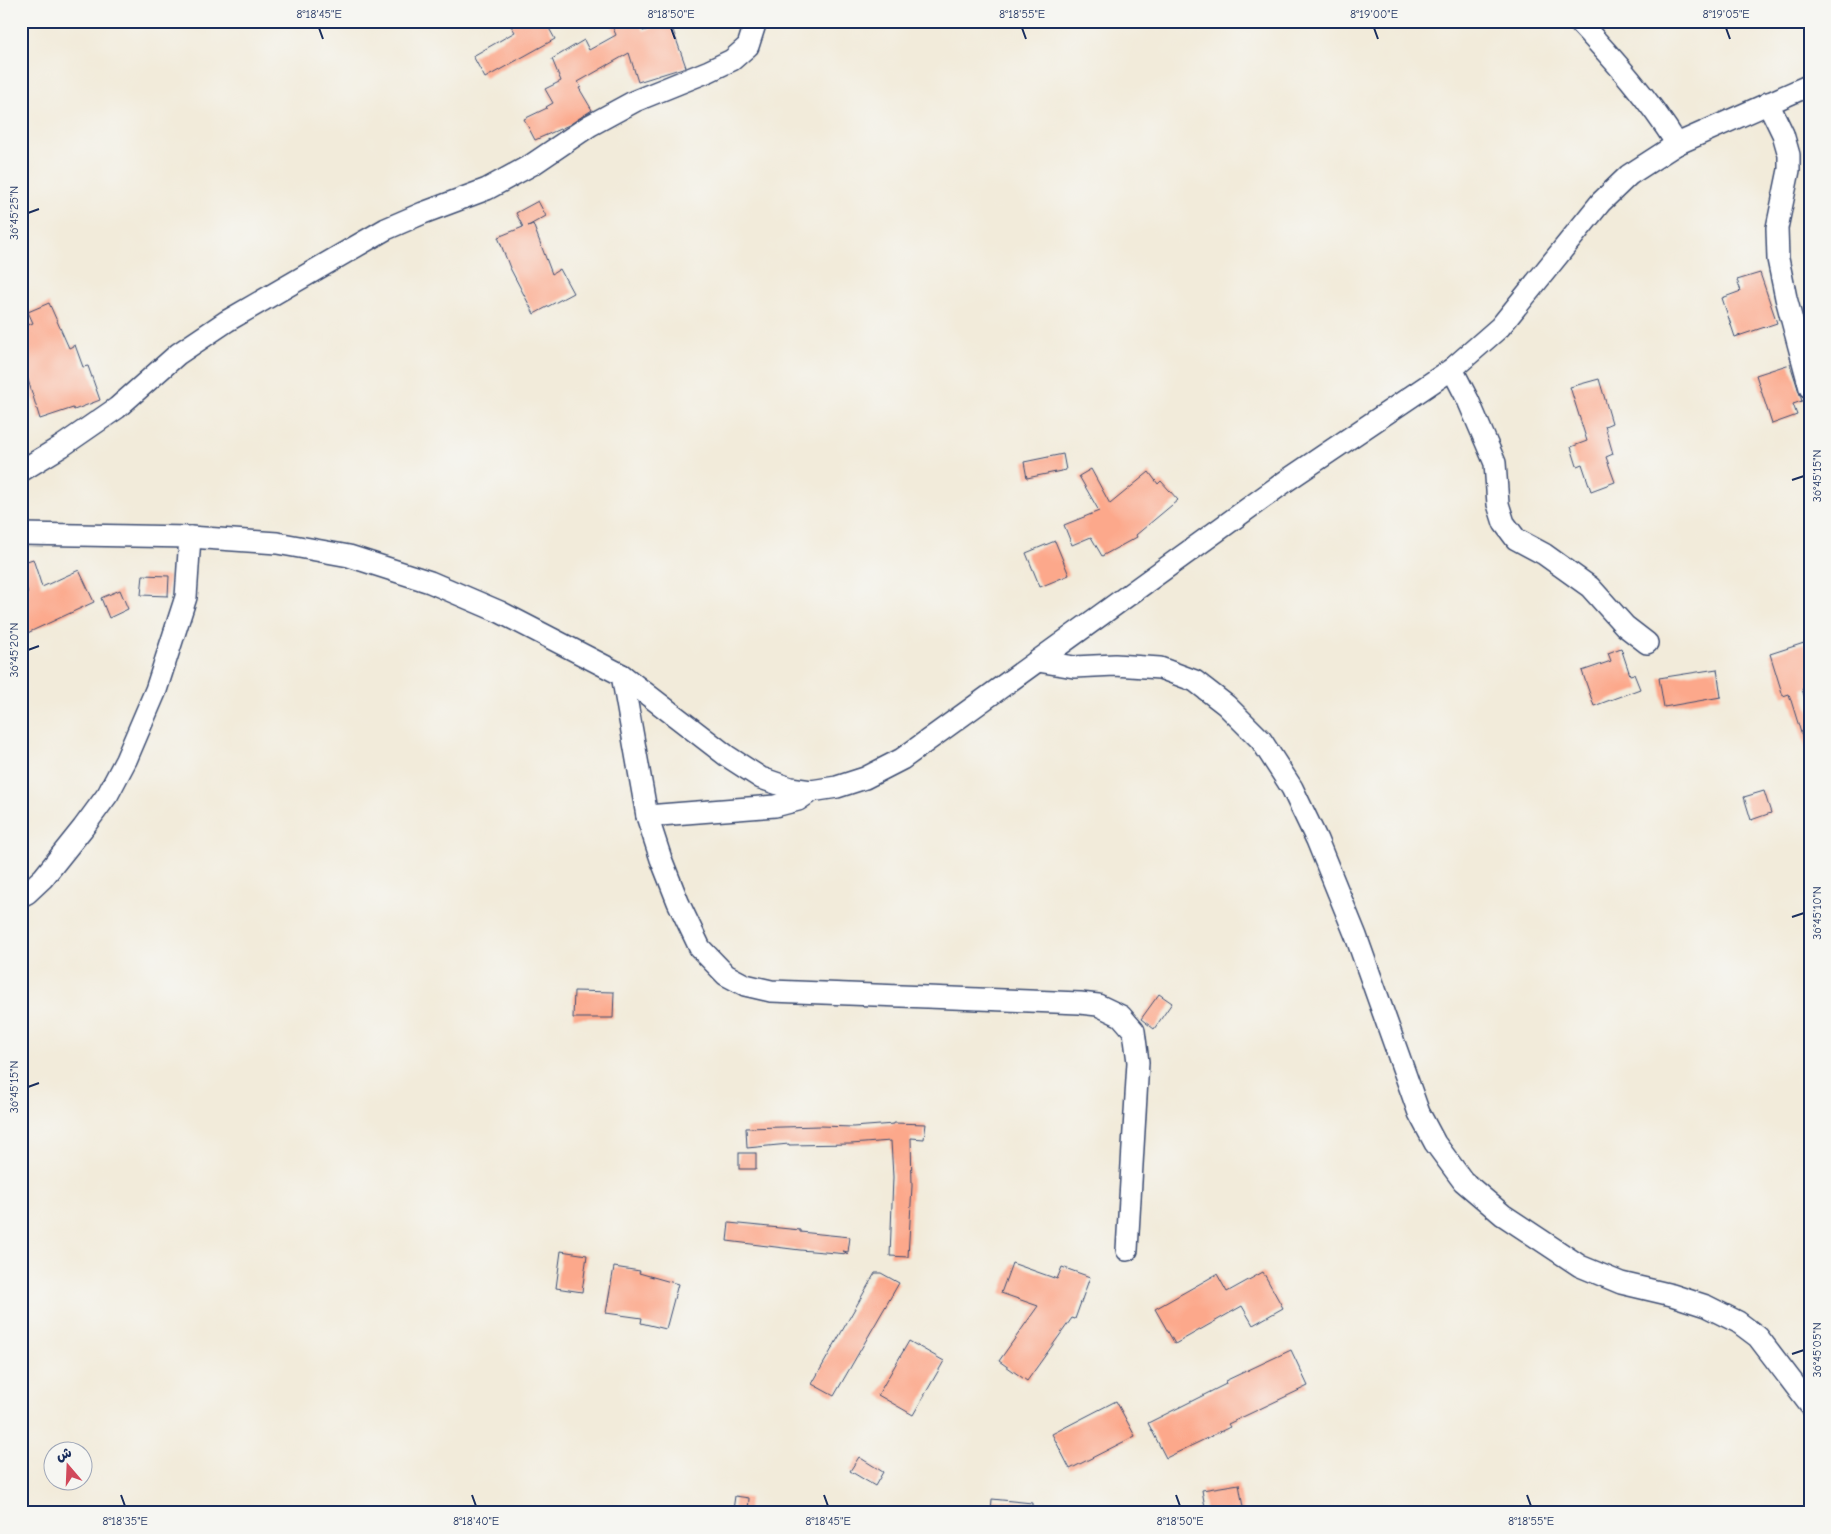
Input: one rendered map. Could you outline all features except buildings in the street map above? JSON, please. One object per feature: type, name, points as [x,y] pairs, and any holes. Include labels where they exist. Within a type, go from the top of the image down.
[{"type":"street","points":[[21,471],[62,446],[117,408],[178,354],[227,321],[386,229],[487,189],[533,164],[589,126],[635,101],[732,60],[748,46],[756,21]]},
{"type":"street","points":[[1578,21],[1635,84],[1677,144]]},
{"type":"street","points":[[21,534],[190,537],[277,543],[349,556],[430,582],[500,612],[622,675],[726,756],[761,778],[790,788],[811,791],[836,787],[865,778],[902,759],[1286,481],[1452,369],[1500,327],[1602,202],[1629,175],[1677,144],[1810,85]]},
{"type":"street","points":[[1768,103],[1784,134],[1789,154],[1787,179],[1777,228],[1778,259],[1810,388]]},
{"type":"street","points":[[1452,369],[1468,400],[1495,462],[1498,504],[1504,522],[1516,539],[1544,554],[1590,587],[1625,626],[1647,643]]},
{"type":"street","points":[[21,896],[27,894],[43,878],[83,828],[108,794],[126,760],[156,690],[186,597],[190,537]]},
{"type":"street","points":[[1038,661],[1074,667],[1115,665],[1160,668],[1195,681],[1226,705],[1261,740],[1292,788],[1317,840],[1356,936],[1419,1113],[1435,1143],[1464,1182],[1504,1215],[1580,1266],[1620,1282],[1706,1306],[1738,1322],[1758,1336],[1810,1405]]},
{"type":"street","points":[[622,675],[647,816],[661,859],[678,902],[700,948],[726,975],[745,985],[771,991],[1080,1003],[1098,1005],[1121,1016],[1134,1031],[1138,1062],[1127,1250]]},
{"type":"street","points":[[647,816],[775,806],[798,800],[811,791]]}]
